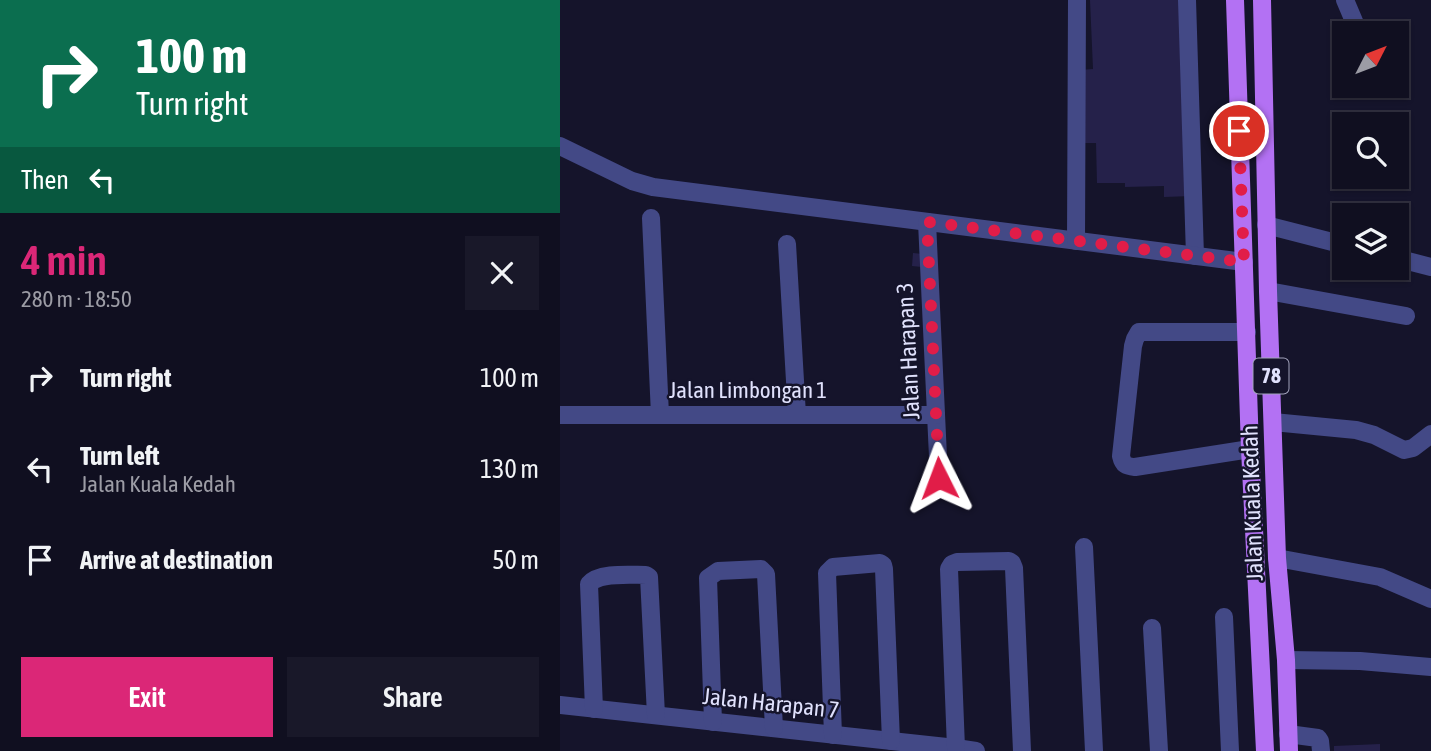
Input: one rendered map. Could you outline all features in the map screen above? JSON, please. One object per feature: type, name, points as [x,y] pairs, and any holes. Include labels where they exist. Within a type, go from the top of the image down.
[{"type":"main road","name":"Jalan Kuala Kedah","points":[[1235,0],[1250,449],[1265,751]]},
{"type":"main road","name":"Jalan Kuala Kedah","points":[[1262,0],[1277,558],[1286,660],[1289,742]]},
{"type":"main road","points":[[1262,680],[1269,666],[1286,660]]},
{"type":"street","points":[[1076,241],[1077,0]]},
{"type":"street","points":[[1187,0],[1195,256]]},
{"type":"street","points":[[1345,0],[1354,21]]},
{"type":"street","points":[[560,146],[632,181],[653,187],[1244,262]]},
{"type":"street","points":[[651,218],[660,415]]},
{"type":"street","name":"Jalan Harapan 3","points":[[927,222],[939,478]]},
{"type":"street","points":[[1266,225],[1332,242]]},
{"type":"street","points":[[787,243],[797,415]]},
{"type":"street","points":[[1409,261],[1431,267]]},
{"type":"street","points":[[1268,291],[1406,316]]},
{"type":"street","points":[[1247,332],[1139,332],[1133,346],[1121,456],[1127,467],[1135,467],[1250,449]]},
{"type":"street","name":"Jalan Limbongan 1","points":[[560,415],[936,415]]},
{"type":"street","points":[[1273,422],[1356,430],[1374,435],[1404,450],[1413,448],[1431,434]]},
{"type":"street","points":[[1084,547],[1094,751]]},
{"type":"street","points":[[1277,558],[1380,578],[1431,599]]},
{"type":"street","points":[[956,748],[949,569],[957,562],[1009,561],[1014,565],[1023,751]]},
{"type":"street","points":[[833,735],[827,575],[834,567],[880,563],[883,565],[891,741]]},
{"type":"street","points":[[713,722],[708,583],[711,575],[718,571],[761,569],[766,574],[774,728]]},
{"type":"street","points":[[594,709],[588,589],[592,580],[601,576],[646,575],[649,578],[656,716]]},
{"type":"street","points":[[1224,617],[1230,751]]},
{"type":"street","points":[[1152,628],[1159,751]]},
{"type":"street","points":[[1286,660],[1360,661],[1431,667]]},
{"type":"street","name":"Jalan Harapan 7","points":[[560,705],[976,751]]},
{"type":"street","points":[[1289,742],[1318,738],[1321,751]]},
{"type":"building","points":[[1090,0],[1184,0],[1192,196],[1164,197],[1164,186],[1125,187],[1125,183],[1097,183],[1096,143],[1082,143],[1079,70],[1093,69]]},
{"type":"building","points":[[913,253],[923,254],[922,267],[912,266]]},
{"type":"building","points":[[1380,744],[1380,751],[1334,751],[1334,746]]},
{"type":"route","points":[[939,478],[927,222],[1244,262],[1239,131]]}]
